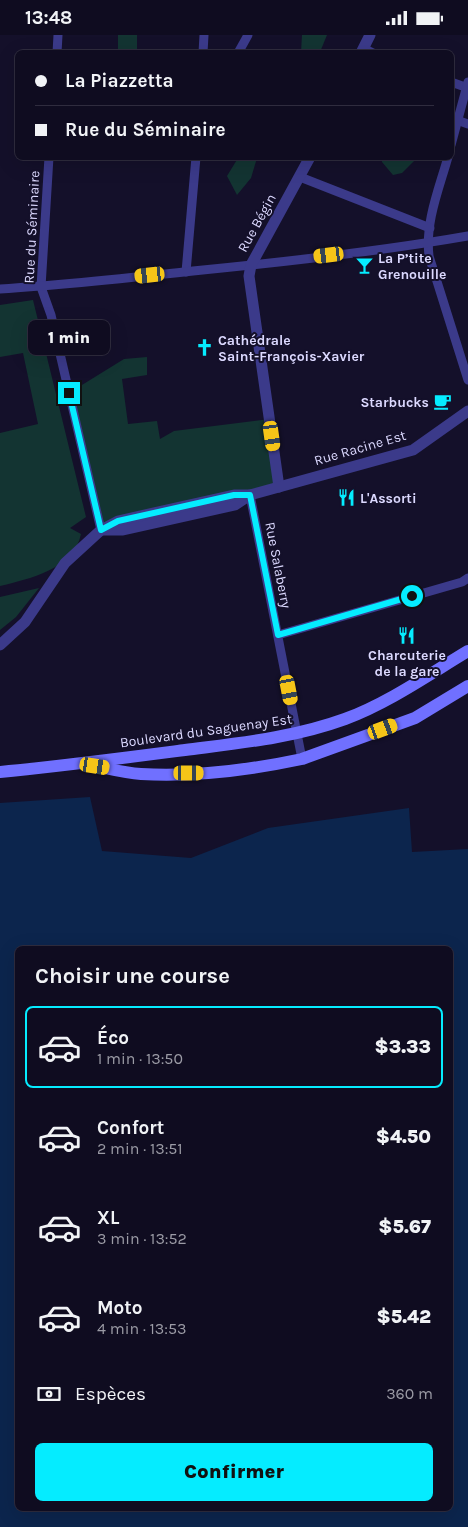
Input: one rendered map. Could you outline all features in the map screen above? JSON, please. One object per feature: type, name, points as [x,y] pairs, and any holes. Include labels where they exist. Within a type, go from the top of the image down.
[{"type":"main road","name":"Boulevard du Saguenay Est","points":[[0,772],[80,764],[249,742],[297,733],[346,718],[387,699],[468,651]]},
{"type":"main road","name":"Boulevard du Saguenay Est","points":[[80,764],[140,774],[206,773],[302,759],[415,718],[468,686]]},
{"type":"street","points":[[57,50],[58,35]]},
{"type":"street","points":[[203,50],[204,35]]},
{"type":"street","points":[[240,50],[248,35]]},
{"type":"street","points":[[366,50],[370,35]]},
{"type":"street","points":[[454,83],[468,86],[455,119],[468,124]]},
{"type":"street","name":"Rue du Séminaire","points":[[50,160],[41,287],[51,315],[101,530]]},
{"type":"street","points":[[186,272],[196,160]]},
{"type":"street","name":"Rue Bégin","points":[[279,487],[249,276],[251,265],[308,160]]},
{"type":"street","points":[[447,160],[435,199],[428,243],[429,256],[468,380]]},
{"type":"street","points":[[300,177],[430,228]]},
{"type":"street","points":[[0,289],[41,287],[251,265],[428,243],[468,236]]},
{"type":"street","name":"Rue Racine Est","points":[[0,645],[25,622],[66,563],[101,530],[118,521],[234,495],[250,495],[413,450],[468,411]]},
{"type":"street","name":"Rue Salaberry","points":[[250,495],[302,759]]},
{"type":"street","points":[[278,635],[468,578]]},
{"type":"green space","points":[[118,35],[137,35],[137,50],[118,50]]},
{"type":"green space","points":[[302,35],[327,35],[321,50],[301,50]]},
{"type":"green space","points":[[237,160],[256,160],[251,178],[237,195],[227,176]]},
{"type":"green space","points":[[382,160],[415,160],[402,173],[393,175]]},
{"type":"green space","points":[[33,300],[86,517],[70,528],[81,534],[77,546],[60,564],[37,576],[0,586],[0,433],[38,424],[23,353],[0,357],[0,305]]},
{"type":"green space","points":[[147,357],[147,375],[122,379],[128,424],[157,421],[160,439],[174,431],[270,419],[279,487],[101,530],[69,393],[124,359]]},
{"type":"green space","points":[[39,588],[16,617],[0,630],[0,597]]},
{"type":"water","points":[[90,797],[102,851],[191,858],[268,828],[409,808],[412,852],[468,849],[468,1527],[0,1527],[0,803]]},
{"type":"place","name":"La P’tite Grenouille","points":[[364,266]]},
{"type":"place","name":"Cathédrale Saint-François-Xavier","points":[[204,348]]},
{"type":"place","name":"Starbucks","points":[[443,402]]},
{"type":"place","name":"L'Assorti","points":[[346,498]]},
{"type":"place","name":"Charcuterie de la gare","points":[[407,635]]},
{"type":"route","points":[[69,393],[101,530],[118,521],[234,495],[250,495],[278,635],[412,596]]}]
